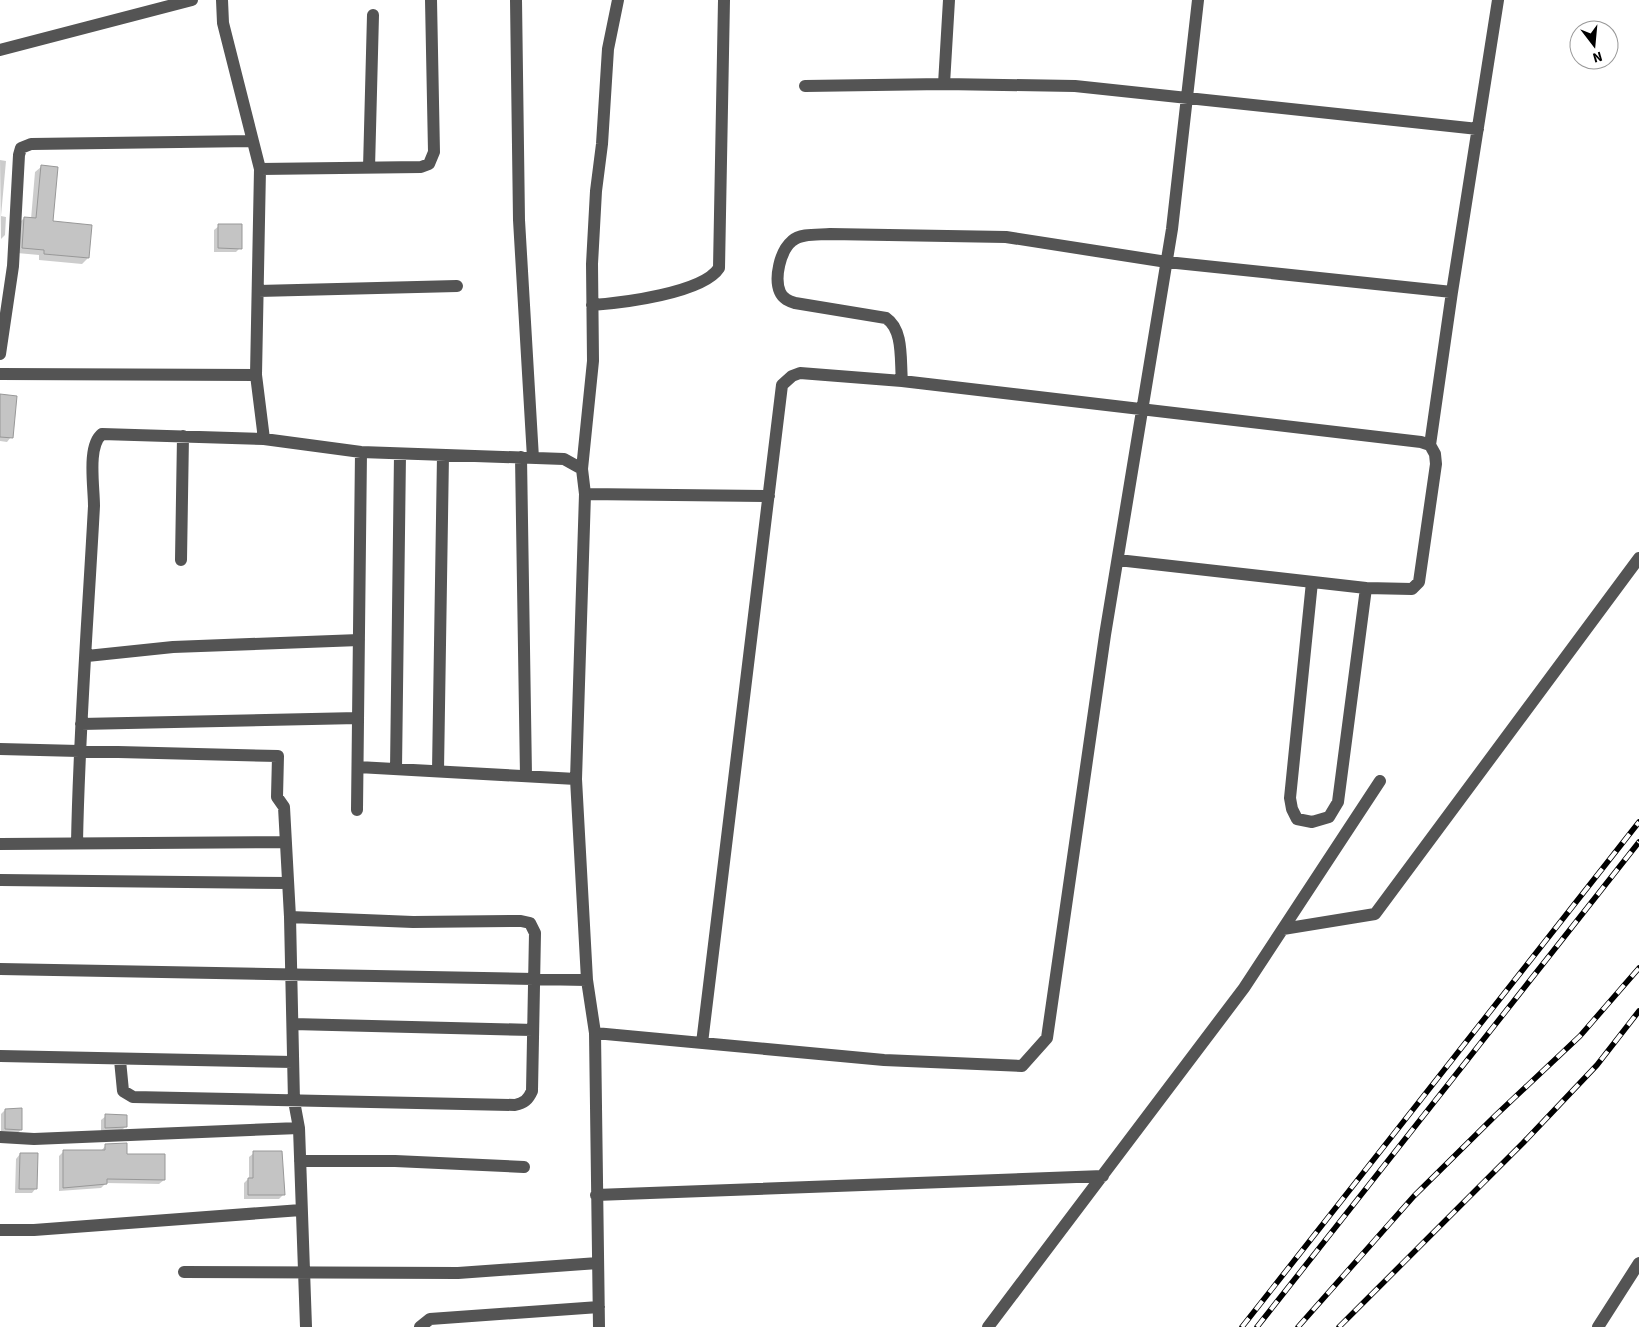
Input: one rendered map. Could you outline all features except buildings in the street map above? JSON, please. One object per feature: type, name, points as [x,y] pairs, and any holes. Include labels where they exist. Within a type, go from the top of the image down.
[{"type":"street","points":[[0,50],[192,0]]},
{"type":"street","points":[[222,0],[223,23],[260,168],[256,375],[264,439]]},
{"type":"street","points":[[260,168],[421,167],[429,164],[434,152],[431,0]]},
{"type":"street","points":[[516,0],[519,220],[527,457],[526,776]]},
{"type":"street","points":[[600,1327],[596,1195],[595,1033],[587,980],[576,779],[585,494],[582,469],[593,361],[592,305],[596,191],[602,144],[607,57],[618,0]]},
{"type":"street","points":[[592,305],[625,302],[701,284],[714,276],[719,268],[724,0]]},
{"type":"street","points":[[944,84],[949,0]]},
{"type":"street","points":[[595,1033],[884,1060],[1022,1066],[1047,1038],[1118,560],[1166,262],[1198,0]]},
{"type":"street","points":[[1118,560],[1400,591],[1412,589],[1419,582],[1436,464],[1435,454],[1430,445],[1498,0]]},
{"type":"street","points":[[369,168],[372,15]]},
{"type":"street","points":[[805,86],[944,84],[1074,86],[1478,129]]},
{"type":"street","points":[[0,354],[13,266],[18,154],[21,148],[31,144],[253,140]]},
{"type":"street","points":[[902,381],[897,330],[892,322],[886,318],[795,303],[786,300],[780,293],[778,283],[780,266],[785,251],[792,240],[803,236],[837,234],[946,238],[1006,237],[1166,262],[1452,292]]},
{"type":"street","points":[[258,291],[457,286]]},
{"type":"street","points":[[702,1043],[782,385],[792,376],[800,373],[902,381],[1430,445]]},
{"type":"street","points":[[0,374],[256,375]]},
{"type":"street","points":[[77,843],[79,751],[86,656],[94,490],[93,450],[96,439],[102,434],[264,439],[361,452],[564,459],[582,469]]},
{"type":"street","points":[[181,560],[183,436]]},
{"type":"street","points":[[357,810],[361,452]]},
{"type":"street","points":[[396,769],[400,454]]},
{"type":"street","points":[[438,772],[443,455]]},
{"type":"street","points":[[585,494],[769,496]]},
{"type":"street","points":[[1283,929],[1375,914],[1639,558]]},
{"type":"street","points":[[1312,582],[1290,798],[1297,820],[1312,822],[1329,817],[1338,802],[1366,588]]},
{"type":"street","points":[[86,656],[174,647],[360,640]]},
{"type":"street","points":[[81,724],[358,718]]},
{"type":"street","points":[[0,750],[278,756],[277,797],[284,808],[290,917],[294,1101],[299,1128],[302,1274],[306,1327]]},
{"type":"street","points":[[358,767],[576,779]]},
{"type":"street","points":[[988,1327],[1244,988],[1380,781]]},
{"type":"street","points":[[0,844],[286,842]]},
{"type":"street","points":[[0,880],[288,883]]},
{"type":"street","points":[[120,1060],[123,1091],[133,1097],[515,1105],[524,1103],[532,1091],[535,933],[530,923],[521,921],[413,922],[290,917]]},
{"type":"street","points":[[0,969],[587,980]]},
{"type":"street","points":[[293,1024],[533,1030]]},
{"type":"street","points":[[0,1056],[120,1060],[293,1062]]},
{"type":"street","points":[[0,1137],[34,1139],[299,1128]]},
{"type":"street","points":[[300,1161],[395,1161],[524,1167]]},
{"type":"street","points":[[596,1195],[1103,1176]]},
{"type":"street","points":[[0,1230],[34,1230],[301,1210]]},
{"type":"street","points":[[184,1272],[302,1274],[458,1273],[598,1263]]},
{"type":"street","points":[[1598,1327],[1639,1263]]},
{"type":"street","points":[[420,1327],[430,1320],[600,1307]]},
{"type":"railway","points":[[1242,1327],[1639,822]]},
{"type":"railway","points":[[1257,1327],[1639,842]]},
{"type":"railway","points":[[1298,1327],[1414,1196],[1580,1036],[1639,968]]},
{"type":"railway","points":[[1339,1327],[1523,1143],[1597,1065],[1639,1011]]}]
